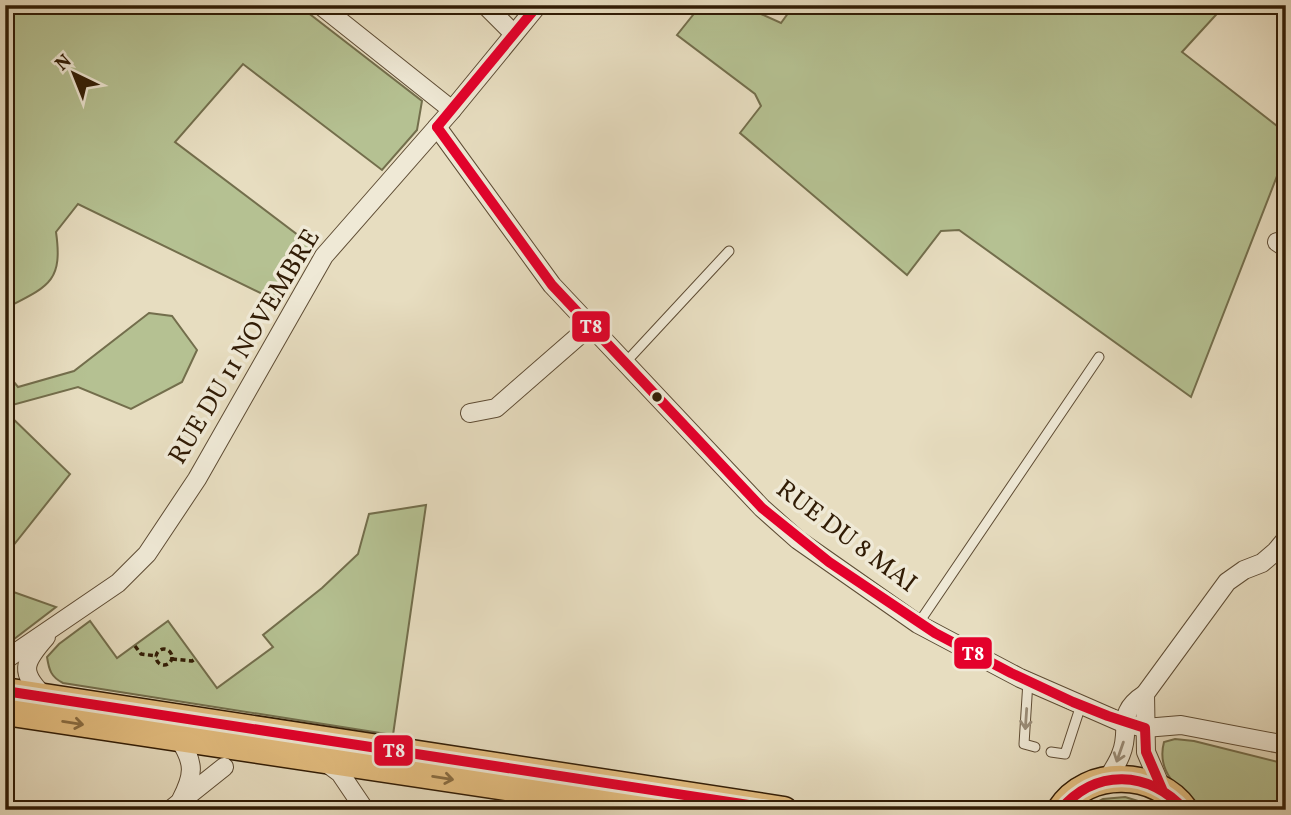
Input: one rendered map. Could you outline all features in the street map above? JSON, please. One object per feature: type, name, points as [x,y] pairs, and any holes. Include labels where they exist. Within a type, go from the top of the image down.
[{"type":"main road","points":[[6,708],[45,697],[784,810]]},
{"type":"main road","points":[[6,708],[179,739],[659,810]]},
{"type":"main road","points":[[1060,810],[1084,788],[1108,779],[1136,780],[1162,789],[1180,802],[1185,810]]},
{"type":"street","points":[[320,5],[452,110]]},
{"type":"street","points":[[485,5],[514,34]]},
{"type":"street","name":"RUE DU 11 NOVEMBRE","points":[[5,660],[118,583],[147,554],[197,479],[324,256],[452,110],[538,5]]},
{"type":"street","name":"RUE DU 8 MAI","points":[[437,127],[552,285],[762,509],[818,555],[918,624],[1028,681],[1123,723],[1145,728],[1181,725],[1286,745]]},
{"type":"street","points":[[470,413],[496,408],[590,326]]},
{"type":"street","points":[[1108,779],[1122,753],[1123,723],[1132,702],[1145,694],[1227,582],[1244,570],[1262,564],[1286,539]]},
{"type":"street","points":[[45,697],[26,672],[31,657],[53,629]]},
{"type":"street","points":[[1145,694],[1146,752],[1162,789]]},
{"type":"street","points":[[175,806],[190,783],[192,765],[179,739]]},
{"type":"street","points":[[322,760],[340,774],[365,810]]},
{"type":"street","points":[[362,766],[359,789],[370,810]]},
{"type":"street","points":[[175,806],[224,767]]},
{"type":"lane","points":[[625,363],[729,251]]},
{"type":"lane","points":[[918,624],[1099,357]]},
{"type":"lane","points":[[1028,681],[1024,744],[1035,747]]},
{"type":"lane","points":[[1051,752],[1065,754],[1081,705]]},
{"type":"path","points":[[135,646],[141,654],[157,656],[165,650],[171,654],[172,659]]},
{"type":"path","points":[[157,656],[157,660],[163,665],[170,663],[172,659]]},
{"type":"path","points":[[172,659],[192,662],[195,659]]},
{"type":"green space","points":[[5,5],[298,5],[422,101],[417,130],[382,170],[243,64],[175,142],[311,245],[301,258],[279,302],[78,204],[56,232],[57,261],[50,280],[5,311]]},
{"type":"green space","points":[[701,5],[741,5],[781,23],[794,5],[1225,5],[1182,52],[1286,133],[1286,153],[1191,397],[959,230],[941,231],[907,275],[740,133],[761,106],[755,94],[677,35]]},
{"type":"green space","points":[[149,313],[172,316],[197,350],[182,382],[131,409],[78,387],[5,407],[5,371],[18,387],[74,371]]},
{"type":"green space","points":[[5,411],[70,474],[5,556]]},
{"type":"green space","points":[[426,505],[393,735],[63,683],[53,676],[47,657],[59,644],[90,621],[117,658],[168,621],[217,688],[273,647],[263,635],[322,588],[358,554],[369,514]]},
{"type":"green space","points":[[5,589],[56,607],[5,646]]},
{"type":"green space","points":[[1175,739],[1194,741],[1286,764],[1286,810],[1194,810],[1170,778],[1163,762],[1164,742]]},
{"type":"green space","points":[[1125,797],[1151,805],[1157,810],[1082,810],[1103,799]]},
{"type":"transit line","name":"T8","points":[[437,127],[538,5]]},
{"type":"transit line","name":"T8","points":[[437,127],[552,285],[762,508],[829,562],[935,633],[1073,702],[1145,728],[1146,752],[1162,789]]},
{"type":"transit line","name":"T8","points":[[5,691],[782,810]]},
{"type":"transit line","name":"T8","points":[[1060,810],[1074,796],[1090,787],[1122,779],[1155,787],[1185,810]]}]
